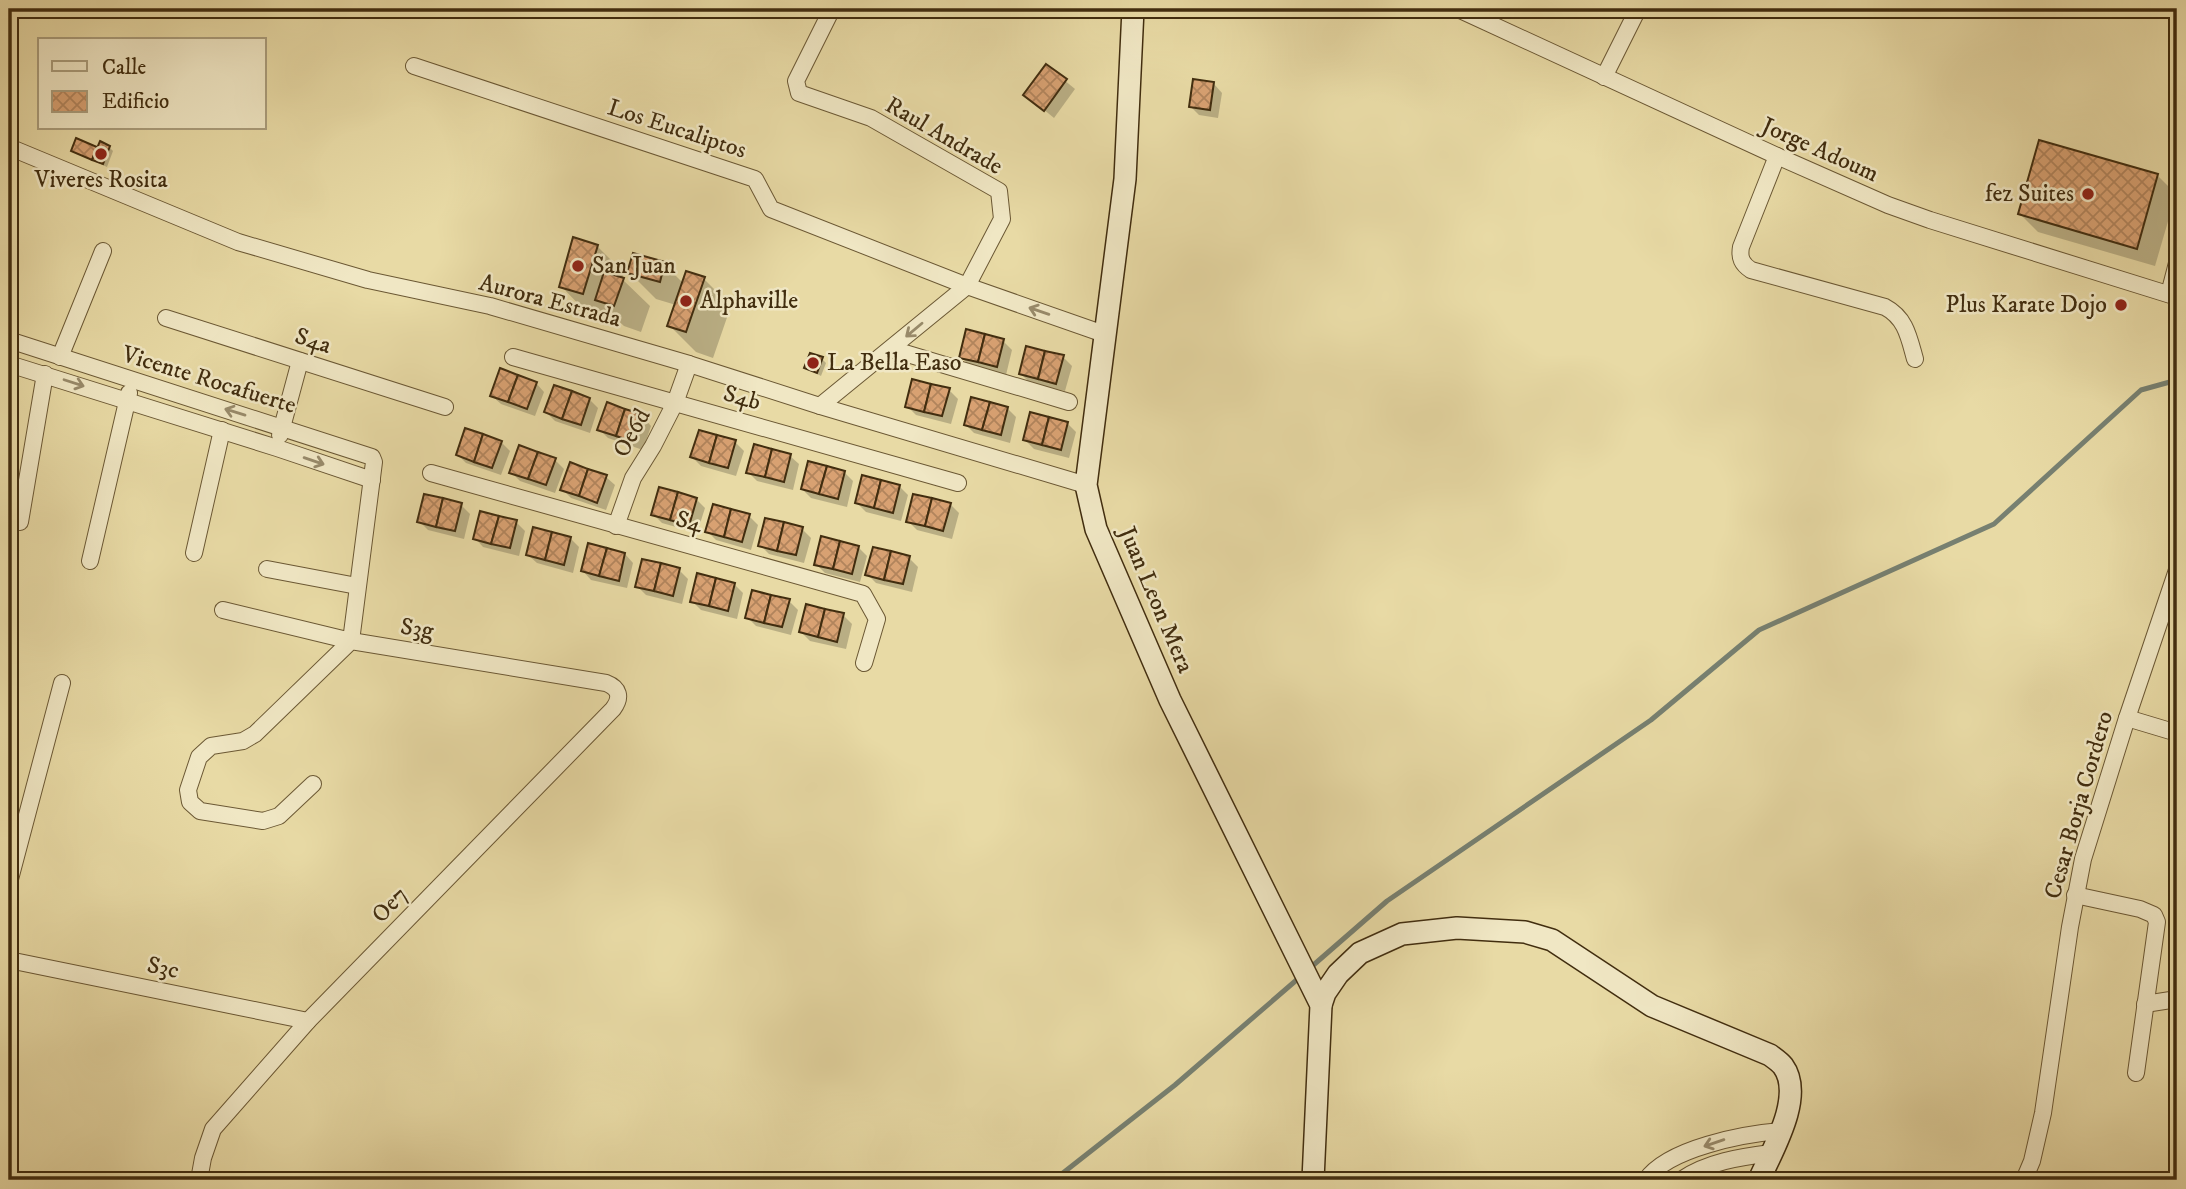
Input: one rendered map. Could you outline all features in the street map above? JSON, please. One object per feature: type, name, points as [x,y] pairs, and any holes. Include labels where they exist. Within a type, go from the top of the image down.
[{"type":"street","name":"Raul Andrade","points":[[820,406],[967,286],[1003,219],[999,191],[871,118],[799,93],[796,81],[832,9]]},
{"type":"street","name":"Juan Leon Mera","points":[[1133,9],[1125,179],[1086,485],[1096,529],[1170,700],[1321,1005],[1313,1180]]},
{"type":"street","name":"Jorge Adoum","points":[[1458,9],[1777,156],[1919,216],[2173,295]]},
{"type":"street","points":[[1604,77],[1638,9]]},
{"type":"street","name":"Los Eucaliptos","points":[[414,66],[755,179],[771,209],[967,286],[1104,334]]},
{"type":"street","name":"Aurora Estrada","points":[[9,147],[239,242],[368,280],[490,306],[1086,485]]},
{"type":"street","points":[[1777,156],[1741,247],[1740,254],[1745,266],[1895,312],[1906,328],[1915,359]]},
{"type":"street","points":[[60,357],[103,251]]},
{"type":"street","points":[[2173,295],[2177,263]]},
{"type":"street","name":"S4a","points":[[166,318],[446,407]]},
{"type":"street","name":"Vicente Rocafuerte","points":[[9,340],[370,455],[374,462],[351,641]]},
{"type":"street","points":[[891,349],[1069,402]]},
{"type":"street","name":"S4b","points":[[513,357],[957,483]]},
{"type":"street","points":[[277,448],[300,360]]},
{"type":"street","name":"Vicente Rocafuerte","points":[[9,364],[372,480]]},
{"type":"street","name":"Oe6d","points":[[616,526],[633,478],[675,403],[689,364]]},
{"type":"street","points":[[20,522],[46,374]]},
{"type":"street","points":[[90,561],[132,380]]},
{"type":"street","points":[[194,553],[222,430]]},
{"type":"street","name":"S4","points":[[431,473],[863,594],[877,619],[864,663]]},
{"type":"street","points":[[267,569],[357,586]]},
{"type":"street","name":"Cesar Borja Cordero","points":[[2024,1180],[2032,1161],[2043,1113],[2075,895],[2083,859],[2177,570]]},
{"type":"street","name":"S3g","points":[[223,610],[351,641],[606,683],[619,692]]},
{"type":"street","points":[[313,784],[279,816],[263,821],[200,811],[190,802],[188,790],[199,757],[211,746],[243,741],[255,734],[351,641]]},
{"type":"street","points":[[9,883],[62,682]]},
{"type":"street","name":"Oe7","points":[[199,1180],[203,1158],[214,1129],[308,1021],[613,709],[619,700],[619,692]]},
{"type":"street","points":[[2127,718],[2177,733]]},
{"type":"street","points":[[2075,895],[2140,909],[2154,915],[2157,922],[2136,1073]]},
{"type":"street","points":[[1321,1005],[1325,993],[1338,974],[1360,953],[1402,934],[1457,928],[1525,932],[1552,940],[1652,1006],[1770,1055],[1783,1066],[1790,1083],[1790,1102],[1781,1132],[1759,1180]]},
{"type":"street","name":"S3c","points":[[9,960],[308,1021]]},
{"type":"street","points":[[2145,1004],[2177,999]]},
{"type":"street","points":[[1646,1180],[1664,1164],[1725,1139],[1781,1132]]},
{"type":"street","points":[[1681,1180],[1704,1167],[1738,1157],[1771,1153]]},
{"type":"building","points":[[1046,64],[1067,79],[1044,111],[1023,95]]},
{"type":"building","points":[[1193,79],[1214,82],[1210,110],[1189,107]]},
{"type":"building","points":[[76,138],[97,147],[92,160],[71,151]]},
{"type":"building","name":"fez Suites","points":[[2039,140],[2158,174],[2137,249],[2018,214]]},
{"type":"building","name":"Viveres Rosita","points":[[100,141],[110,146],[103,164],[92,160]]},
{"type":"building","name":"San Juan","points":[[573,237],[598,245],[583,294],[559,287]]},
{"type":"building","name":"Alphaville","points":[[633,253],[665,262],[660,282],[627,273]]},
{"type":"building","name":"Alphaville","points":[[686,271],[705,277],[686,332],[667,326]]},
{"type":"building","name":"San Juan","points":[[604,272],[624,278],[614,306],[595,300]]},
{"type":"building","points":[[966,329],[985,334],[978,362],[959,358]]},
{"type":"building","points":[[985,334],[1004,339],[997,367],[978,362]]},
{"type":"building","points":[[1026,346],[1045,351],[1038,379],[1019,374]]},
{"type":"building","points":[[1045,351],[1064,355],[1056,384],[1038,379]]},
{"type":"building","name":"La Bella Easo","points":[[810,353],[823,357],[817,373],[804,368]]},
{"type":"building","points":[[500,368],[518,375],[508,402],[490,396]]},
{"type":"building","points":[[518,375],[537,382],[527,409],[508,402]]},
{"type":"building","points":[[912,379],[931,384],[924,412],[905,407]]},
{"type":"building","points":[[931,384],[950,388],[942,416],[924,412]]},
{"type":"building","points":[[554,385],[572,391],[562,419],[544,412]]},
{"type":"building","points":[[572,391],[590,398],[581,425],[562,419]]},
{"type":"building","points":[[971,397],[990,402],[982,430],[964,425]]},
{"type":"building","points":[[607,402],[625,409],[616,436],[597,430]]},
{"type":"building","points":[[990,402],[1008,407],[1001,435],[982,430]]},
{"type":"building","points":[[625,409],[644,415],[634,442],[616,436]]},
{"type":"building","points":[[1030,412],[1049,417],[1042,445],[1023,440]]},
{"type":"building","points":[[1049,417],[1068,422],[1061,450],[1042,445]]},
{"type":"building","points":[[465,428],[483,434],[474,462],[456,455]]},
{"type":"building","points":[[699,430],[717,435],[709,463],[690,457]]},
{"type":"building","points":[[483,434],[502,441],[492,468],[474,462]]},
{"type":"building","points":[[717,435],[736,440],[728,468],[709,463]]},
{"type":"building","points":[[754,444],[772,449],[765,477],[746,473]]},
{"type":"building","points":[[519,445],[538,452],[528,479],[509,473]]},
{"type":"building","points":[[772,449],[791,454],[784,482],[765,477]]},
{"type":"building","points":[[538,452],[556,458],[546,485],[528,479]]},
{"type":"building","points":[[808,461],[827,466],[819,494],[801,489]]},
{"type":"building","points":[[570,462],[588,469],[579,496],[560,490]]},
{"type":"building","points":[[827,466],[845,471],[838,499],[819,494]]},
{"type":"building","points":[[588,469],[607,475],[597,503],[579,496]]},
{"type":"building","points":[[862,475],[881,480],[874,508],[855,503]]},
{"type":"building","points":[[881,480],[900,485],[893,513],[874,508]]},
{"type":"building","points":[[659,487],[678,492],[670,520],[651,515]]},
{"type":"building","points":[[678,492],[697,498],[689,526],[670,520]]},
{"type":"building","points":[[424,494],[443,498],[436,527],[417,522]]},
{"type":"building","points":[[913,494],[932,498],[925,526],[906,522]]},
{"type":"building","points":[[443,498],[462,503],[455,531],[436,527]]},
{"type":"building","points":[[932,498],[951,503],[943,531],[925,526]]},
{"type":"building","points":[[713,504],[731,509],[724,537],[705,532]]},
{"type":"building","points":[[731,509],[750,514],[742,542],[724,537]]},
{"type":"building","points":[[480,511],[499,516],[491,544],[473,539]]},
{"type":"building","points":[[499,516],[517,520],[510,548],[491,544]]},
{"type":"building","points":[[765,518],[784,522],[777,551],[758,546]]},
{"type":"building","points":[[784,522],[803,527],[796,555],[777,551]]},
{"type":"building","points":[[533,527],[552,532],[545,560],[526,555]]},
{"type":"building","points":[[552,532],[571,537],[564,565],[545,560]]},
{"type":"building","points":[[821,536],[840,541],[833,569],[814,565]]},
{"type":"building","points":[[840,541],[859,546],[852,574],[833,569]]},
{"type":"building","points":[[588,543],[607,548],[599,576],[581,571]]},
{"type":"building","points":[[873,547],[891,551],[884,580],[865,575]]},
{"type":"building","points":[[607,548],[625,553],[619,581],[599,576]]},
{"type":"building","points":[[891,551],[910,556],[903,584],[884,580]]},
{"type":"building","points":[[642,559],[661,563],[654,591],[635,587]]},
{"type":"building","points":[[661,563],[680,568],[673,596],[654,591]]},
{"type":"building","points":[[697,573],[716,578],[709,606],[690,602]]},
{"type":"building","points":[[716,578],[735,583],[728,611],[709,606]]},
{"type":"building","points":[[752,590],[771,595],[764,623],[745,618]]},
{"type":"building","points":[[771,595],[790,599],[782,627],[764,623]]},
{"type":"building","points":[[806,604],[825,609],[818,637],[799,632]]},
{"type":"building","points":[[825,609],[844,613],[837,642],[818,637]]},
{"type":"waterway","points":[[1310,968],[1387,901],[1651,720],[1759,630],[1994,524],[2141,390],[2177,380]]},
{"type":"waterway","points":[[1054,1180],[1175,1085],[1300,977]]},
{"type":"place","name":"Viveres Rosita","points":[[101,154]]},
{"type":"place","name":"fez Suites","points":[[2088,194]]},
{"type":"place","name":"San Juan","points":[[578,266]]},
{"type":"place","name":"Alphaville","points":[[686,301]]},
{"type":"place","name":"Plus Karate Dojo","points":[[2121,305]]},
{"type":"place","name":"La Bella Easo","points":[[813,363]]}]
